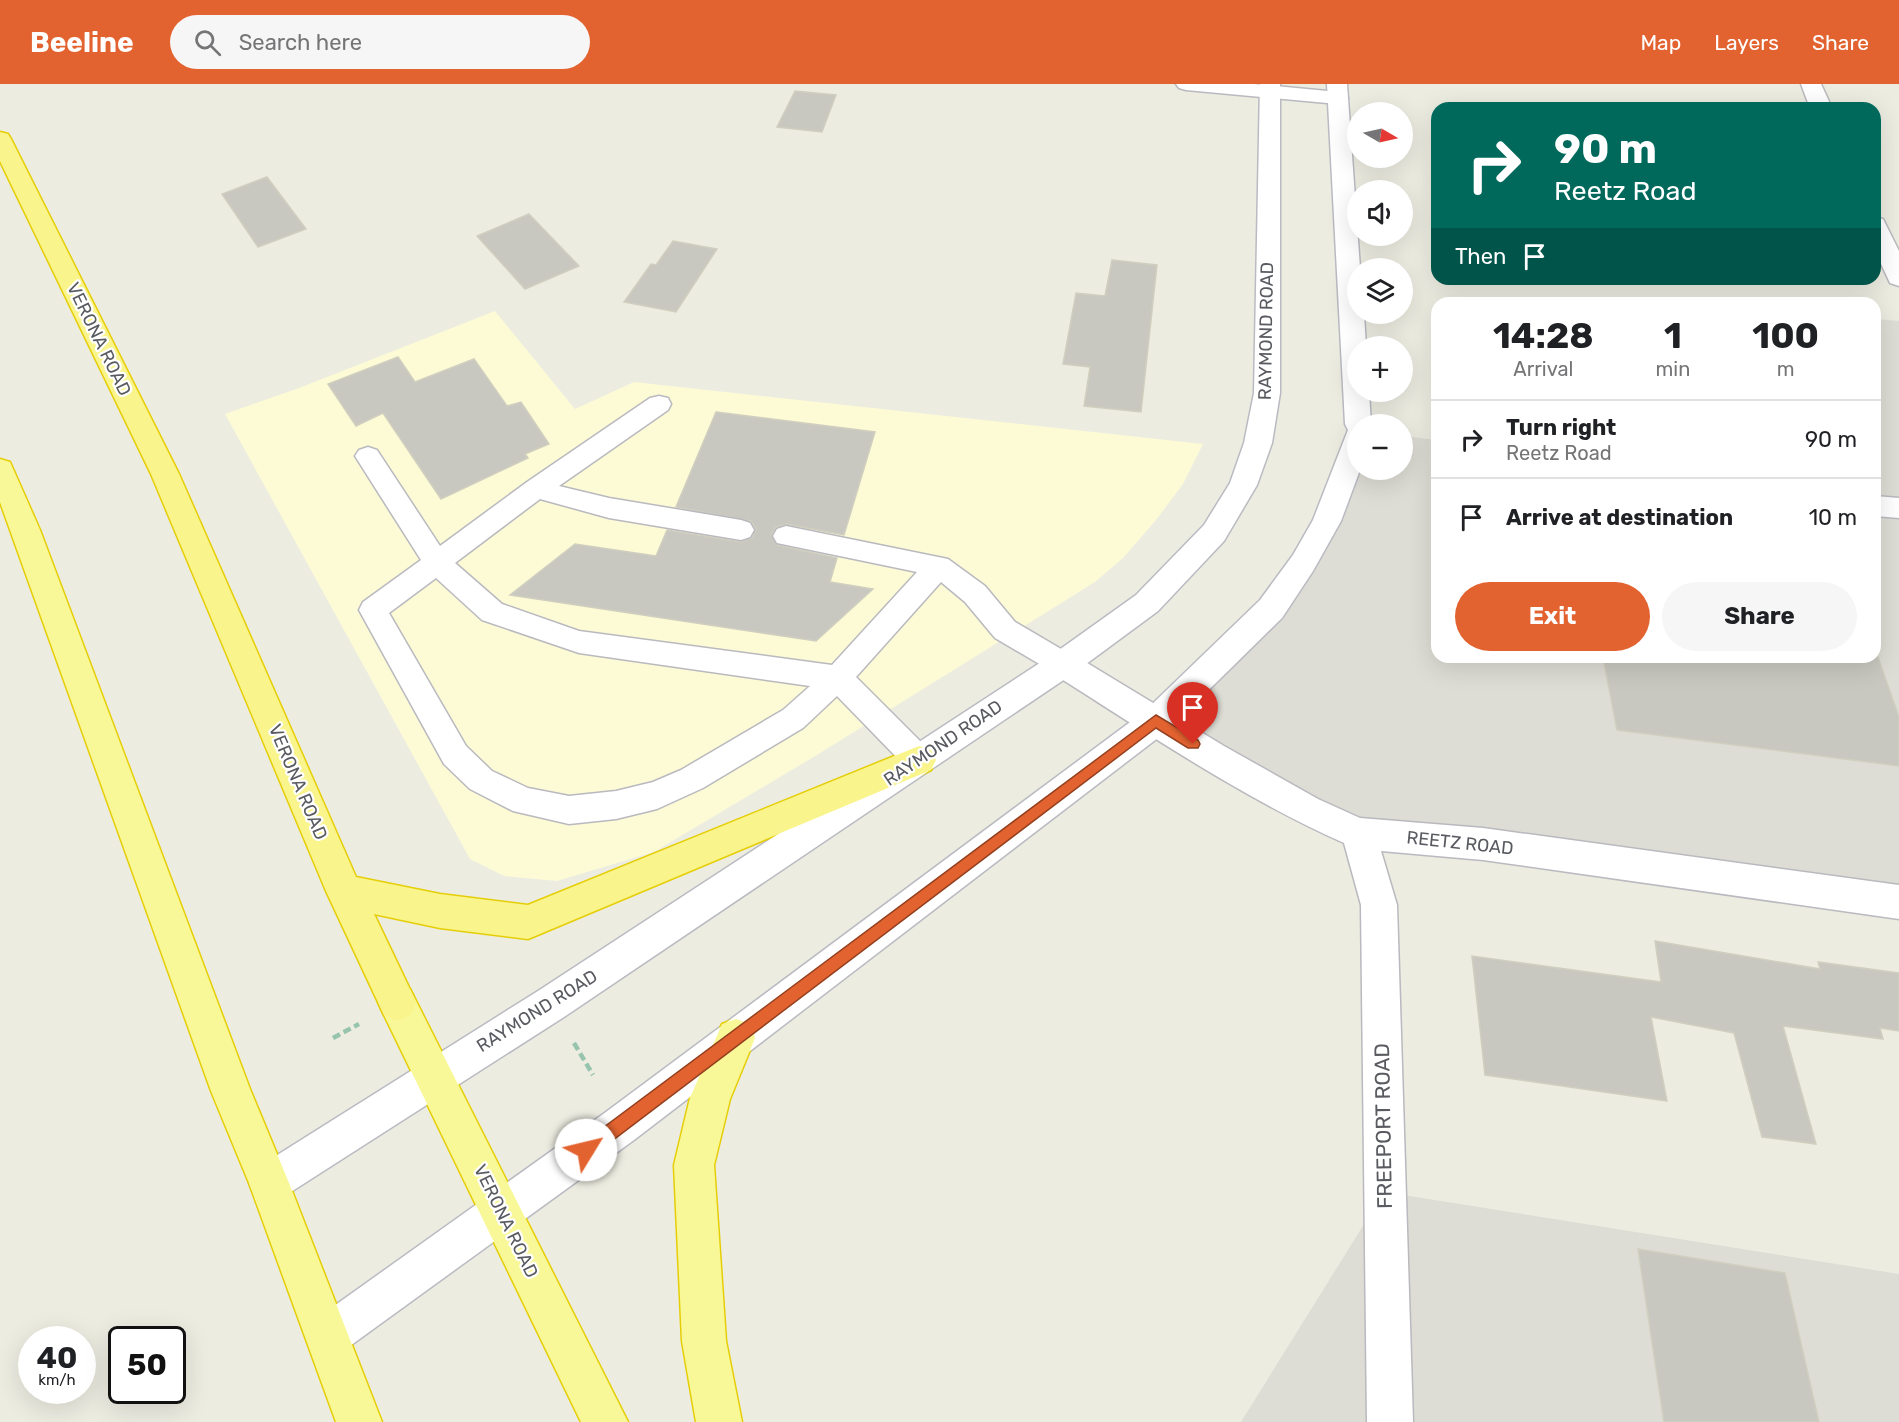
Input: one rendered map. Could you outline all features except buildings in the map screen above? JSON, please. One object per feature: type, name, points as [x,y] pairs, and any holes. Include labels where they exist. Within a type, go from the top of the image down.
[{"type":"highway","name":"VERONA ROAD","points":[[0,139],[165,474],[344,891],[605,1422]]},
{"type":"highway","points":[[0,469],[31,542],[231,1091],[269,1183],[359,1422]]},
{"type":"highway","points":[[344,891],[440,910],[528,922],[919,759]]},
{"type":"highway","points":[[719,1422],[704,1341],[694,1165],[710,1098],[736,1038]]},
{"type":"main road","points":[[1186,84],[1338,91],[1357,414]]},
{"type":"main road","points":[[1811,84],[1818,102]]},
{"type":"main road","name":"RAYMOND ROAD","points":[[269,1183],[551,1004],[1063,664],[1147,603],[1188,562],[1214,533],[1243,485],[1258,443],[1267,393],[1270,88]]},
{"type":"main road","points":[[1881,238],[1899,278]]},
{"type":"main road","points":[[328,1336],[502,1212],[1156,721],[1271,609],[1303,563],[1327,521],[1347,467]]},
{"type":"main road","name":"REETZ ROAD","points":[[1063,664],[1306,810],[1358,833],[1483,844],[1899,902]]},
{"type":"main road","name":"FREEPORT ROAD","points":[[1358,833],[1379,905],[1390,1422]]},
{"type":"lane","points":[[659,404],[536,489],[373,610],[455,755],[481,780],[524,801],[569,810],[616,805],[657,795],[692,779],[793,719],[838,678],[939,566]]},
{"type":"lane","points":[[368,456],[437,563],[492,612],[579,642],[838,678],[919,759]]},
{"type":"lane","points":[[536,489],[609,508],[741,530]]},
{"type":"lane","points":[[1881,506],[1899,508]]},
{"type":"lane","points":[[786,536],[939,566],[975,594],[1005,630],[1063,664]]},
{"type":"path","points":[[333,1038],[365,1021]]},
{"type":"path","points":[[574,1042],[593,1075]]},
{"type":"shaded area","points":[[495,311],[575,409],[634,382],[1203,444],[1183,484],[1156,520],[1123,558],[1095,582],[817,755],[654,852],[557,881],[504,876],[470,859],[225,414],[299,388]]},
{"type":"shaded area","points":[[1881,320],[1899,321],[1899,902],[1358,833],[1156,721],[1271,609],[1352,480],[1413,480],[1413,437],[1431,439],[1431,663],[1881,663]]},
{"type":"shaded area","points":[[1384,1192],[1899,1274],[1899,1422],[1241,1422]]},
{"type":"route","points":[[586,1150],[1156,721],[1193,744]]}]
